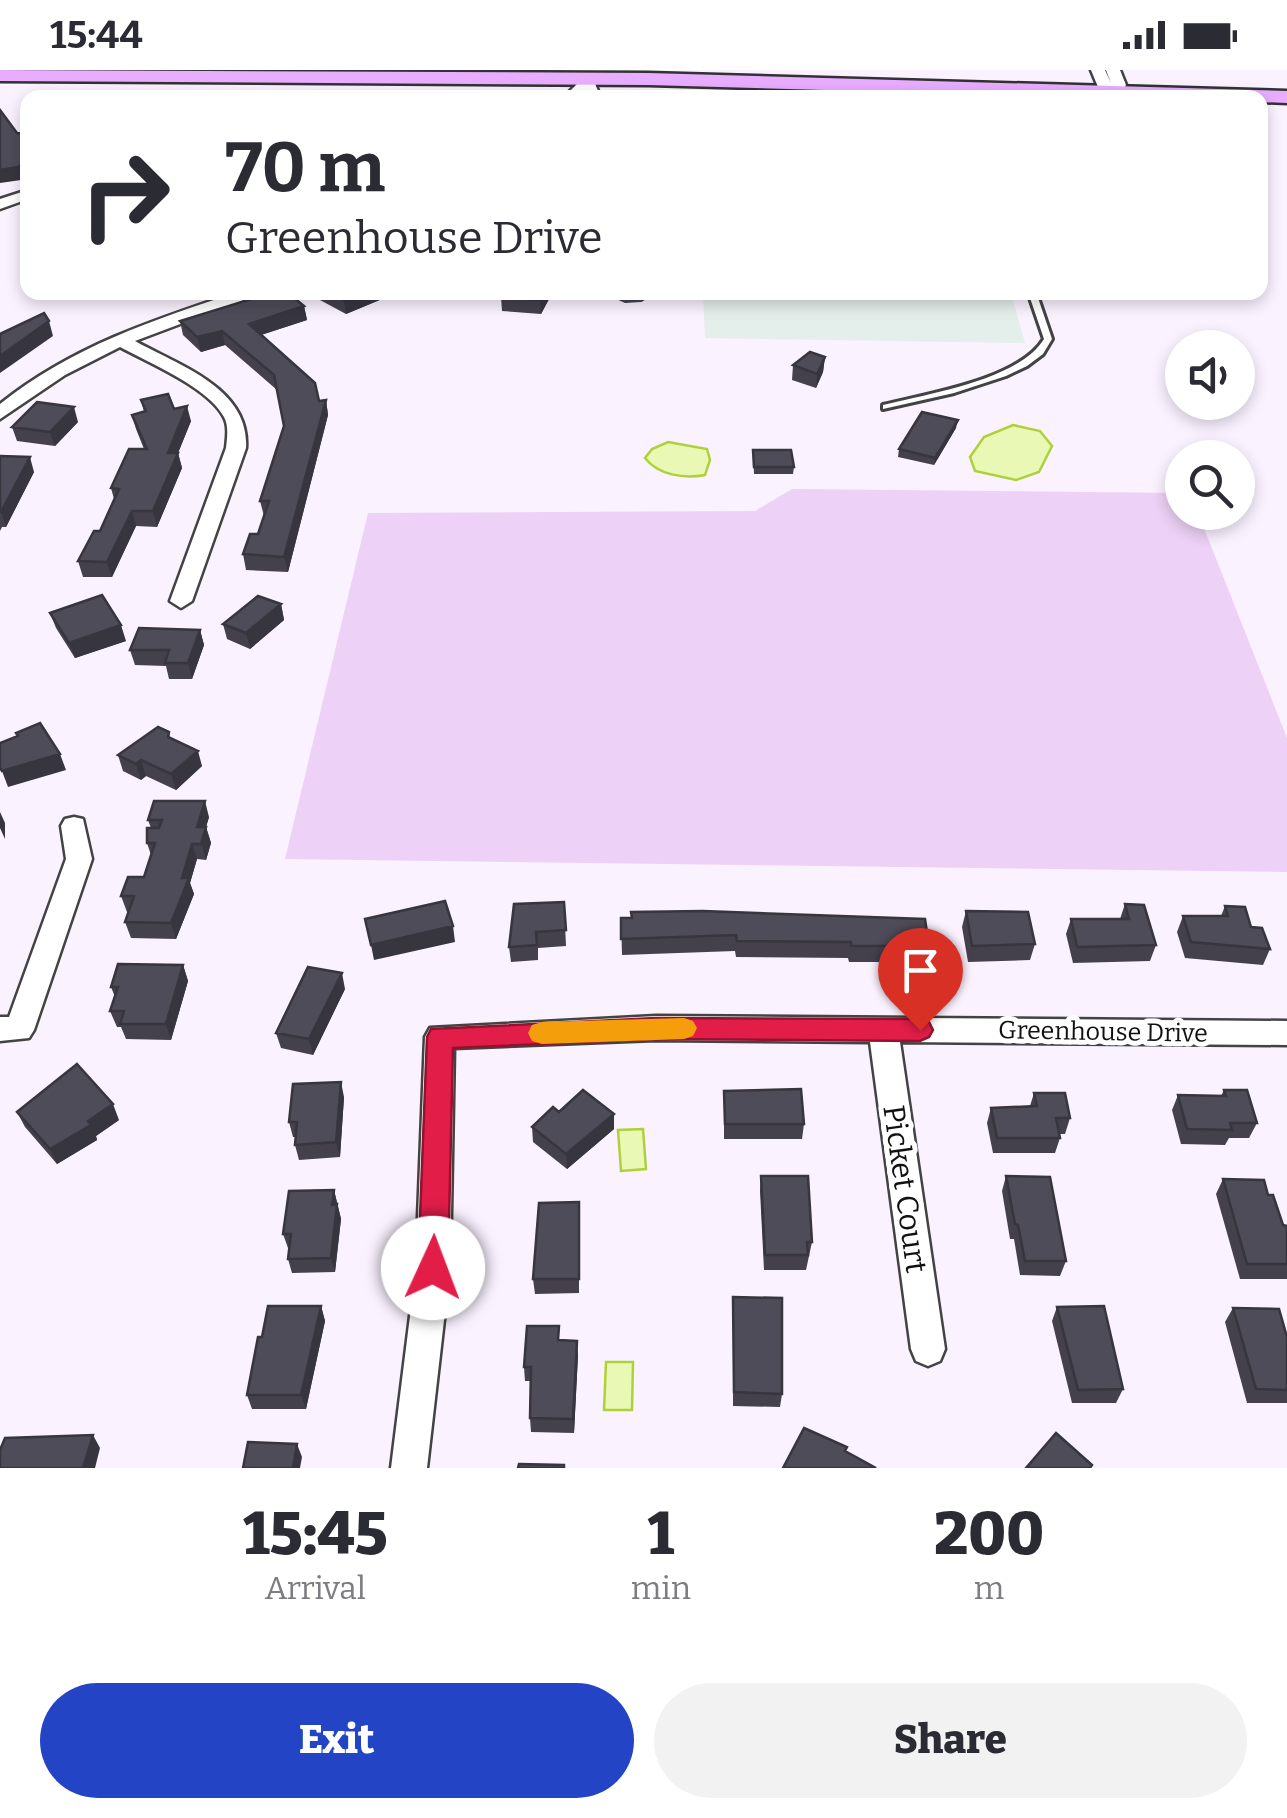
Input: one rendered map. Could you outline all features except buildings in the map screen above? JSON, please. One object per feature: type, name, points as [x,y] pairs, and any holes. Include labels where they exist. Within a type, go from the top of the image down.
[{"type":"main road","points":[[0,75],[452,83],[597,81],[894,90]]},
{"type":"main road","points":[[986,90],[1114,80],[1216,90]]},
{"type":"street","points":[[1098,70],[1103,84],[1114,80]]},
{"type":"street","points":[[0,413],[51,375],[119,339],[234,300]]},
{"type":"street","points":[[119,339],[210,393],[232,414],[237,427],[236,448],[181,601]]},
{"type":"street","points":[[0,1030],[19,1030],[79,859],[74,826]]},
{"type":"street","name":"Greenhouse Drive","points":[[409,1468],[433,1268],[440,1037],[656,1028],[1287,1033]]},
{"type":"street","name":"Picket Court","points":[[883,1029],[928,1348]]},
{"type":"lane","points":[[886,407],[1000,375],[1032,361],[1047,346],[1048,339],[1035,300]]},
{"type":"shaded area","points":[[703,300],[1013,300],[1025,343],[705,338]]},
{"type":"shaded area","points":[[1013,425],[1040,431],[1052,446],[1039,472],[1016,480],[975,471],[970,457],[984,437]]},
{"type":"shaded area","points":[[668,442],[707,449],[710,460],[705,475],[672,474],[650,464],[645,458],[652,449]]},
{"type":"shaded area","points":[[792,489],[1165,493],[1165,530],[1205,530],[1287,738],[1287,872],[285,859],[368,513],[755,511]]},
{"type":"shaded area","points":[[643,1129],[646,1169],[621,1171],[618,1130]]},
{"type":"shaded area","points":[[606,1362],[633,1362],[632,1410],[604,1410]]},
{"type":"slow traffic","points":[[542,1033],[684,1028]]},
{"type":"route","points":[[433,1268],[440,1037],[656,1028],[920,1030]]}]
